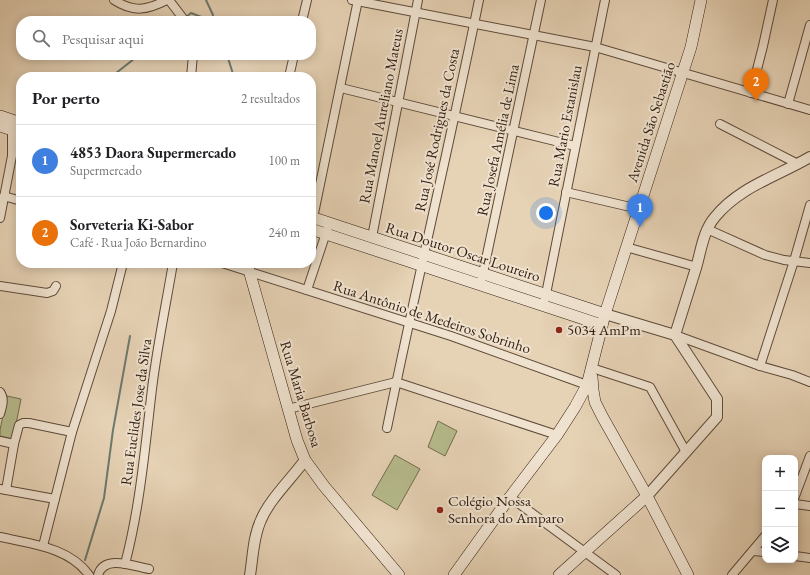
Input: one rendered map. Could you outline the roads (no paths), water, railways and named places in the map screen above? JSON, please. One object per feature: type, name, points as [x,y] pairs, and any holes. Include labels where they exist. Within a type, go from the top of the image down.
[{"type":"main road","name":"Avenida São Sebastião","points":[[592,368],[603,320],[691,47],[701,0]]},
{"type":"main road","points":[[0,116],[16,127]]},
{"type":"main road","points":[[0,126],[16,128]]},
{"type":"main road","name":"Rua Doutor Oscar Loureiro","points":[[316,222],[327,229],[603,320]]},
{"type":"main road","name":"Rua Doutor Oscar Loureiro","points":[[316,229],[327,229],[372,237],[422,260]]},
{"type":"main road","name":"Rua Maria Barbosa","points":[[249,268],[288,409],[297,440],[305,460],[324,486],[399,575]]},
{"type":"main road","points":[[454,575],[557,435],[587,385],[592,368]]},
{"type":"main road","points":[[592,368],[595,402],[647,496],[688,575]]},
{"type":"main road","points":[[559,575],[647,496]]},
{"type":"street","points":[[114,0],[131,8],[140,9],[149,8],[168,0],[181,16]]},
{"type":"street","points":[[303,16],[307,0]]},
{"type":"street","points":[[316,201],[340,88],[356,0],[595,47],[810,110]]},
{"type":"street","name":"Rua Manoel Aureliano Mateus","points":[[372,237],[418,0]]},
{"type":"street","name":"Rua José Rodrigues da Costa","points":[[387,428],[479,0]]},
{"type":"street","name":"Rua Josefa Amélia de Lima","points":[[481,279],[541,0]]},
{"type":"street","name":"Rua Mario Estanislau","points":[[544,300],[605,0]]},
{"type":"street","points":[[750,93],[773,0]]},
{"type":"street","points":[[788,104],[810,29]]},
{"type":"street","points":[[191,72],[193,60]]},
{"type":"street","points":[[290,72],[293,60]]},
{"type":"street","points":[[340,88],[575,146]]},
{"type":"street","points":[[720,124],[798,164]]},
{"type":"street","points":[[0,218],[16,137]]},
{"type":"street","points":[[675,335],[707,229],[714,217],[726,205],[756,184],[810,157]]},
{"type":"street","points":[[566,192],[638,209]]},
{"type":"street","points":[[4,196],[16,200]]},
{"type":"street","points":[[760,366],[794,261],[810,205]]},
{"type":"street","points":[[316,263],[327,229]]},
{"type":"street","points":[[707,229],[765,255],[810,263]]},
{"type":"street","points":[[626,247],[697,266]]},
{"type":"street","points":[[43,546],[72,432],[111,311],[122,268]]},
{"type":"street","name":"Rua Euclides Jose da Silva","points":[[125,564],[137,510],[152,386],[172,268]]},
{"type":"street","name":"Rua Antônio de Medeiros Sobrinho","points":[[252,268],[307,290],[517,359],[587,385]]},
{"type":"street","points":[[307,290],[314,268]]},
{"type":"street","points":[[0,286],[47,293],[53,291],[56,286]]},
{"type":"street","points":[[603,320],[675,335],[760,366],[810,382]]},
{"type":"street","points":[[647,496],[717,417],[717,399],[675,335]]},
{"type":"street","points":[[592,368],[650,387],[686,452]]},
{"type":"street","points":[[288,409],[396,382],[557,435]]},
{"type":"street","points":[[0,392],[3,401],[0,414]]},
{"type":"street","points":[[56,499],[3,489],[17,429],[19,425],[29,422],[72,432]]},
{"type":"street","points":[[0,441],[14,444]]},
{"type":"street","points":[[797,491],[810,456]]},
{"type":"street","points":[[250,575],[258,528],[261,519],[270,504],[305,460]]},
{"type":"street","points":[[510,497],[616,575]]},
{"type":"street","points":[[798,504],[810,506]]},
{"type":"street","points":[[0,538],[43,546],[72,559],[83,567],[89,575]]},
{"type":"street","points":[[732,575],[762,540]]},
{"type":"street","points":[[753,551],[762,552]]},
{"type":"street","points":[[798,556],[810,558]]},
{"type":"street","points":[[98,575],[100,569],[109,563],[125,564],[149,569]]},
{"type":"waterway","points":[[206,0],[213,16]]},
{"type":"waterway","points":[[187,16],[191,13],[199,16]]},
{"type":"waterway","points":[[117,72],[133,60]]},
{"type":"waterway","points":[[229,60],[232,72]]},
{"type":"waterway","points":[[85,560],[104,498],[113,430],[130,336]]},
{"type":"place","name":"Sorveteria Ki-Sabor","points":[[756,101]]},
{"type":"place","name":"4853 Daora Supermercado","points":[[640,227]]},
{"type":"place","name":"5034 AmPm","points":[[559,330]]},
{"type":"place","name":"Colégio Nossa Senhora do Amparo","points":[[440,510]]}]
